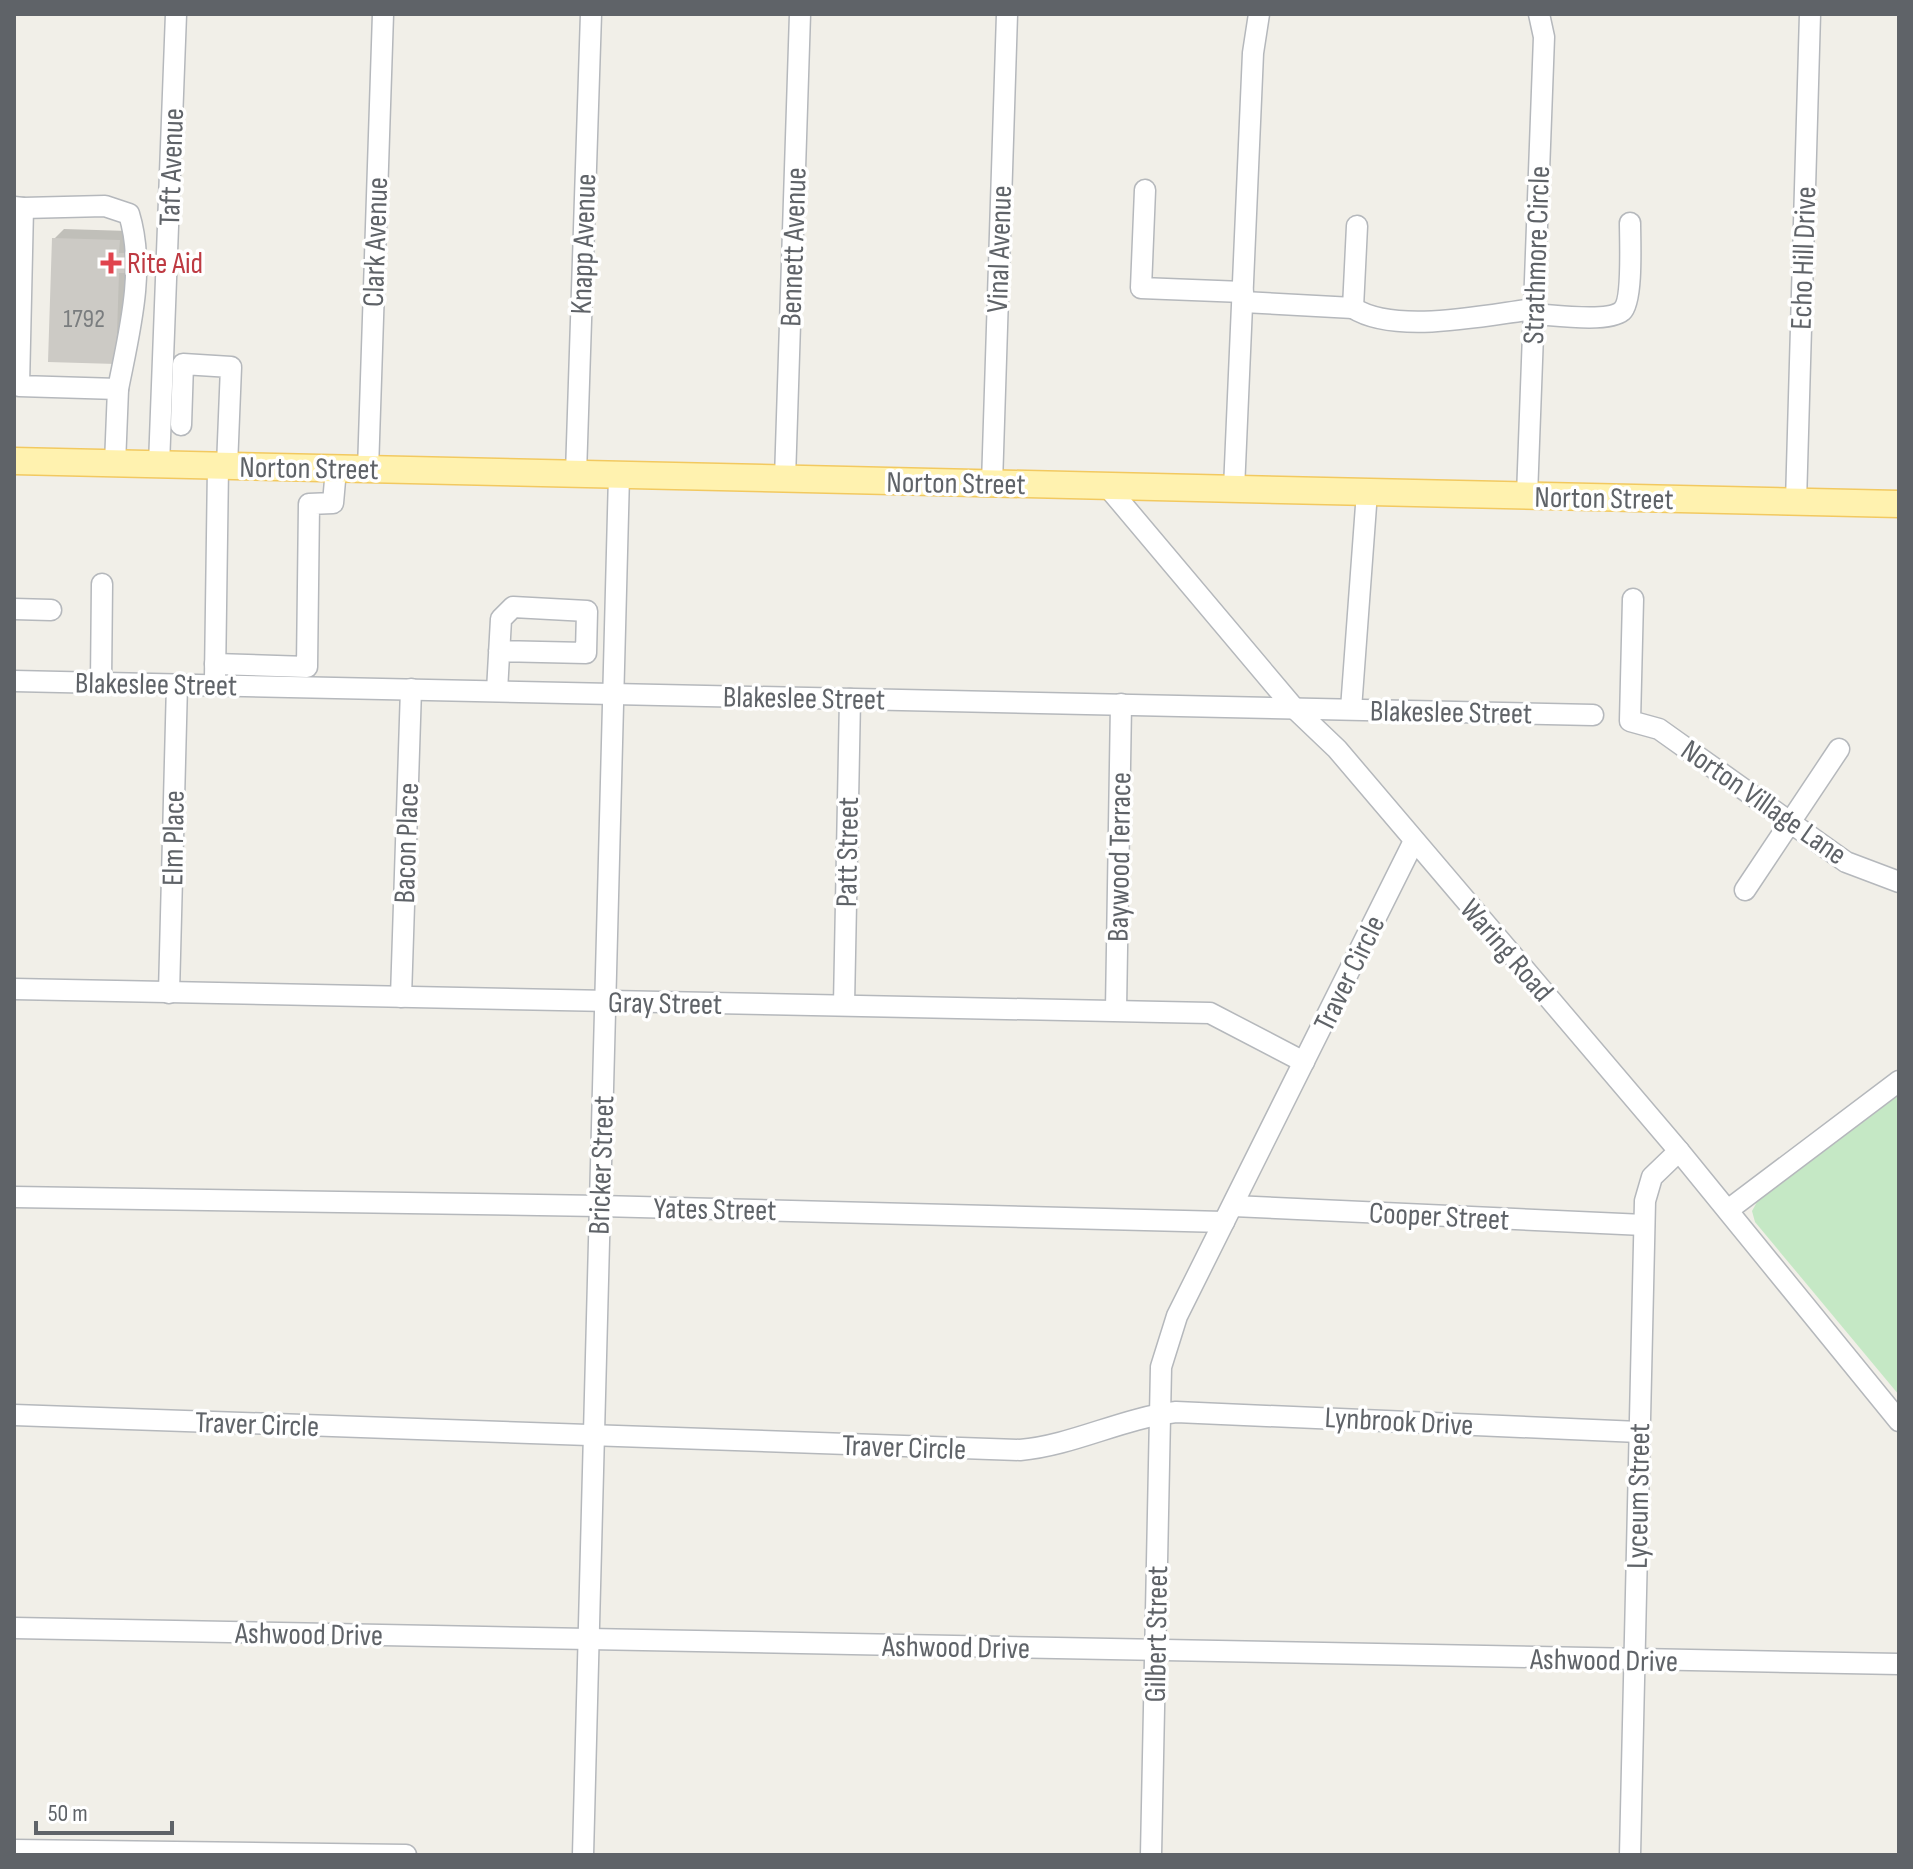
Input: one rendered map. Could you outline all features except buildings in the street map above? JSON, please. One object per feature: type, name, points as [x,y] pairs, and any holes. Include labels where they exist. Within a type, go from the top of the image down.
[{"type":"main road","name":"Norton Street","points":[[14,461],[1899,504]]},
{"type":"street","name":"Taft Avenue","points":[[159,465],[173,364],[176,14]]},
{"type":"street","name":"Clark Avenue","points":[[368,470],[383,14]]},
{"type":"street","name":"Knapp Avenue","points":[[576,474],[591,14]]},
{"type":"street","name":"Bennett Avenue","points":[[785,479],[800,14]]},
{"type":"street","name":"Vinal Avenue","points":[[992,484],[1007,14]]},
{"type":"street","points":[[1234,489],[1253,53],[1259,14]]},
{"type":"street","name":"Strathmore Circle","points":[[1527,496],[1544,37],[1539,14]]},
{"type":"street","name":"Echo Hill Drive","points":[[1796,502],[1810,14]]},
{"type":"street","points":[[1145,190],[1141,288],[1353,308],[1367,316],[1390,321],[1443,321],[1534,312],[1591,317],[1620,313],[1625,308],[1628,291],[1630,223]]},
{"type":"street","points":[[115,464],[118,389],[135,281],[137,239],[129,214],[105,206],[19,208],[19,386],[118,389]]},
{"type":"street","points":[[1353,308],[1357,226]]},
{"type":"street","points":[[181,425],[173,364],[231,367],[222,466],[215,675],[307,667],[309,504],[333,503],[336,469]]},
{"type":"street","name":"Bricker Street","points":[[583,1855],[619,475]]},
{"type":"street","name":"Waring Road","points":[[1107,486],[1294,708],[1337,749],[1679,1151],[1899,1421]]},
{"type":"street","points":[[1351,709],[1367,492]]},
{"type":"street","points":[[101,682],[102,584]]},
{"type":"street","name":"Norton Village Lane","points":[[1633,599],[1630,721],[1659,729],[1846,862],[1899,882]]},
{"type":"street","points":[[497,691],[499,651],[501,619],[513,607],[587,611],[586,653],[499,651]]},
{"type":"street","points":[[14,609],[51,610]]},
{"type":"street","name":"Blakeslee Street","points":[[14,681],[177,684],[215,675],[411,689],[1593,715]]},
{"type":"street","name":"Elm Place","points":[[169,993],[177,684]]},
{"type":"street","name":"Bacon Place","points":[[401,997],[411,689]]},
{"type":"street","name":"Patt Street","points":[[844,1005],[850,699]]},
{"type":"street","name":"Baywood Terrace","points":[[1116,1010],[1121,704]]},
{"type":"street","points":[[1745,890],[1839,749]]},
{"type":"street","name":"Traver Circle","points":[[14,1415],[1020,1450],[1075,1440],[1159,1414],[1161,1367],[1168,1341],[1414,841]]},
{"type":"street","name":"Gray Street","points":[[14,989],[1210,1013],[1304,1062]]},
{"type":"street","points":[[1728,1210],[1899,1081]]},
{"type":"street","name":"Lyceum Street","points":[[1630,1855],[1645,1201],[1652,1177],[1679,1151]]},
{"type":"street","name":"Yates Street","points":[[14,1197],[1228,1214]]},
{"type":"street","name":"Cooper Street","points":[[1228,1214],[1644,1225]]},
{"type":"street","name":"Lynbrook Drive","points":[[1159,1414],[1193,1412],[1639,1432]]},
{"type":"street","name":"Gilbert Street","points":[[1151,1855],[1159,1414]]},
{"type":"street","name":"Ashwood Drive","points":[[14,1628],[1899,1664]]},
{"type":"street","points":[[14,1850],[406,1855]]},
{"type":"green space","points":[[1899,1095],[1899,1395],[1755,1222],[1752,1211],[1757,1202]]},
{"type":"place","name":"Rite Aid","points":[[111,263]]}]
